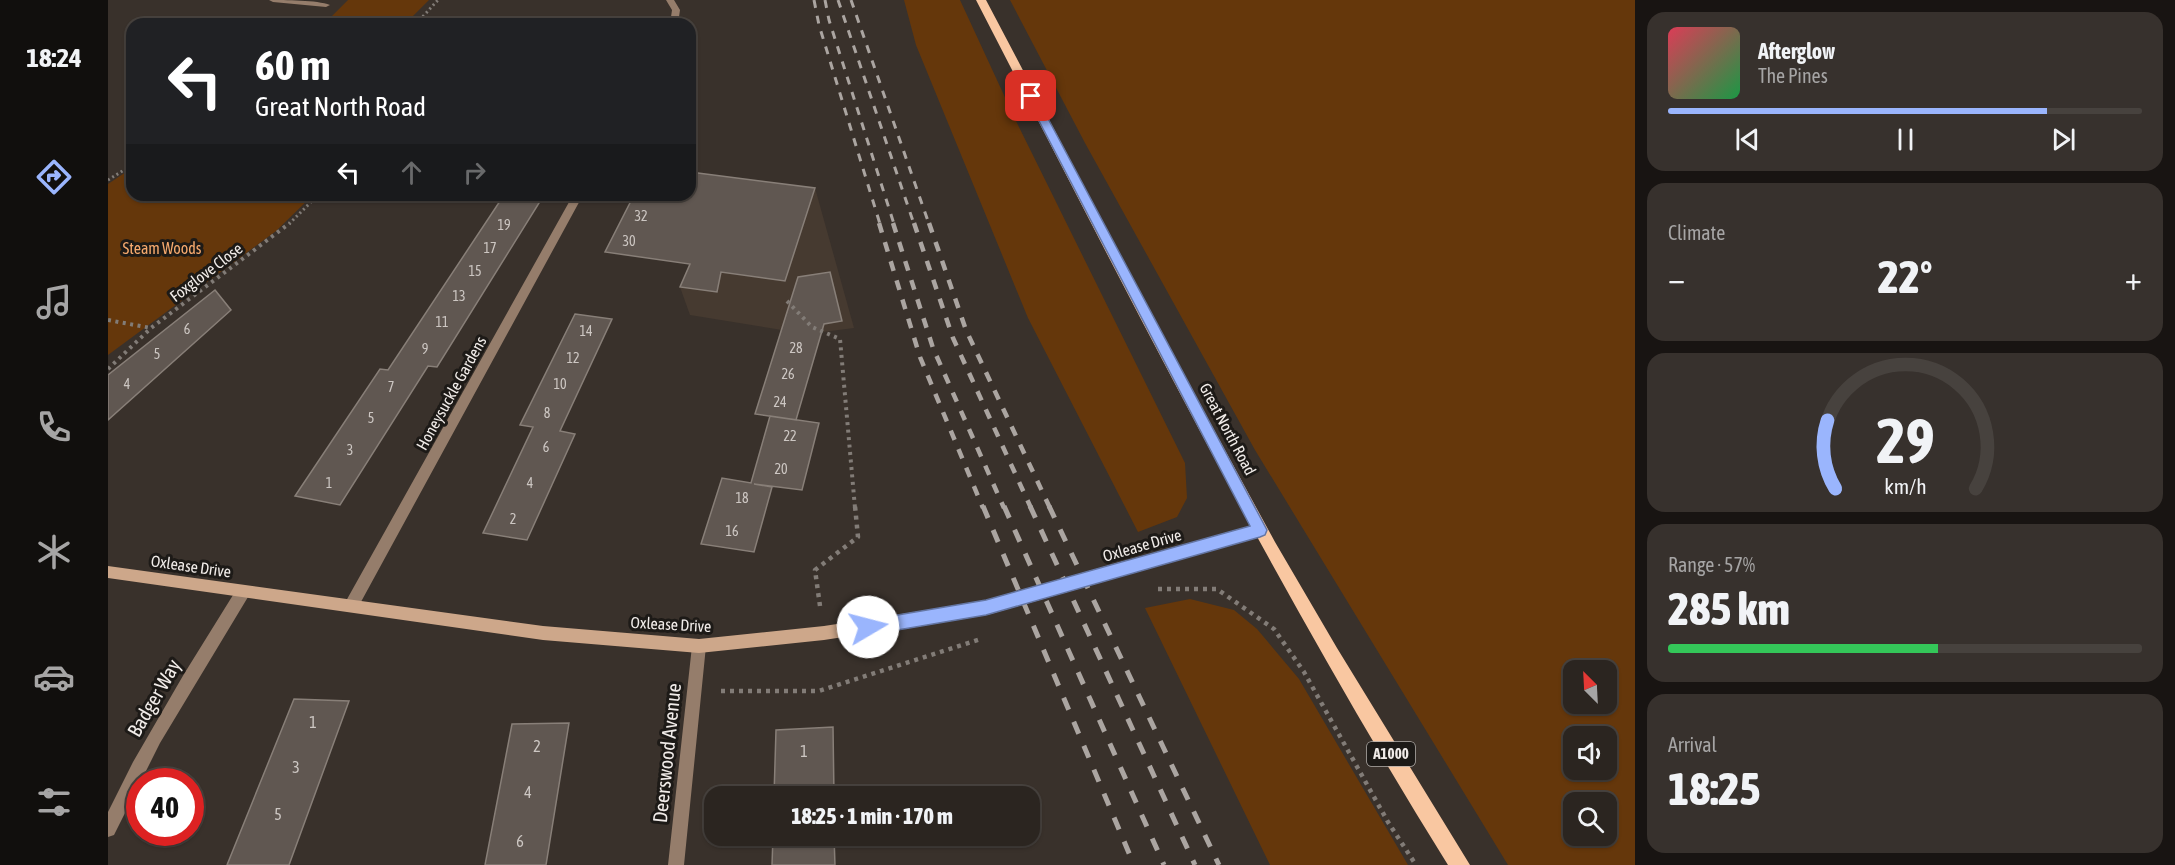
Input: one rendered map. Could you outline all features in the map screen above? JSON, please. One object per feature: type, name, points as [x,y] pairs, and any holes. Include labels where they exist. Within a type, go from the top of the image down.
[{"type":"main road","name":"Great North Road","points":[[981,0],[1260,530],[1419,801],[1460,865]]},
{"type":"street","points":[[273,0],[326,5]]},
{"type":"street","points":[[670,0],[676,10],[677,18]]},
{"type":"street","name":"Honeysuckle Gardens","points":[[351,606],[575,201]]},
{"type":"street","name":"Oxlease Drive","points":[[108,572],[543,633],[699,646],[824,633],[986,608],[1260,530]]},
{"type":"street","name":"Badger Way","points":[[108,829],[125,791],[191,675],[243,592]]},
{"type":"street","name":"Deerswood Avenue","points":[[676,865],[699,646]]},
{"type":"path","points":[[422,18],[438,0]]},
{"type":"path","points":[[108,180],[126,169]]},
{"type":"path","name":"Foxglove Close","points":[[108,369],[152,328],[281,232],[312,201]]},
{"type":"path","points":[[787,301],[813,327],[840,339],[858,537],[815,570],[824,633]]},
{"type":"path","points":[[108,320],[152,328]]},
{"type":"path","points":[[1147,591],[1166,587],[1217,588],[1275,629],[1304,672],[1388,822],[1416,865]]},
{"type":"path","points":[[694,692],[819,691],[985,638]]},
{"type":"shaded area","points":[[726,177],[815,188],[854,328],[807,334],[690,315],[680,287]]},
{"type":"green space","points":[[348,0],[429,0],[411,18],[330,18]]},
{"type":"green space","points":[[904,0],[960,0],[1015,119],[1185,463],[1187,498],[1177,517],[1138,532],[1028,318],[916,45]]},
{"type":"green space","points":[[1010,0],[1635,0],[1635,865],[1508,865],[1255,450],[1085,143]]},
{"type":"green space","name":"Steam Woods","points":[[126,172],[126,201],[307,201],[276,231],[108,355],[108,184]]},
{"type":"green space","points":[[1190,599],[1234,610],[1257,629],[1299,679],[1408,865],[1270,865],[1145,608]]},
{"type":"building","points":[[696,173],[815,188],[785,281],[721,272],[717,292],[680,287],[690,264],[605,252],[631,201],[696,201]]},
{"type":"building","points":[[500,201],[540,201],[437,367],[428,366],[340,505],[295,496],[380,369],[388,370]]},
{"type":"building","points":[[830,272],[842,321],[824,324],[796,420],[755,414],[798,277]]},
{"type":"building","points":[[215,290],[231,310],[108,420],[108,375]]},
{"type":"building","points":[[575,314],[612,319],[560,431],[575,434],[527,540],[483,533],[533,427],[520,425]]},
{"type":"building","points":[[770,416],[819,423],[802,490],[754,484],[772,487],[754,552],[701,544],[722,478],[751,483]]},
{"type":"building","points":[[294,699],[349,701],[289,865],[227,865]]},
{"type":"building","points":[[569,723],[546,865],[485,865],[512,724]]},
{"type":"building","points":[[833,727],[834,786],[774,786],[776,730]]},
{"type":"building","points":[[773,846],[834,846],[835,865],[772,865]]},
{"type":"railway","points":[[814,0],[819,25],[880,224]]},
{"type":"railway","points":[[825,0],[829,20],[894,224]]},
{"type":"railway","points":[[838,0],[914,224]]},
{"type":"railway","points":[[851,0],[929,224]]},
{"type":"railway","points":[[879,223],[920,357],[983,508]]},
{"type":"railway","points":[[893,223],[933,348],[1004,508]]},
{"type":"railway","points":[[914,223],[953,338],[1031,508]]},
{"type":"railway","points":[[929,223],[966,330],[1050,508]]},
{"type":"railway","points":[[983,506],[1134,865]]},
{"type":"railway","points":[[1004,506],[1164,865]]},
{"type":"railway","points":[[1030,506],[1195,865]]},
{"type":"railway","points":[[1049,506],[1219,865]]},
{"type":"route","points":[[868,627],[986,608],[1260,530],[1031,96]]}]
